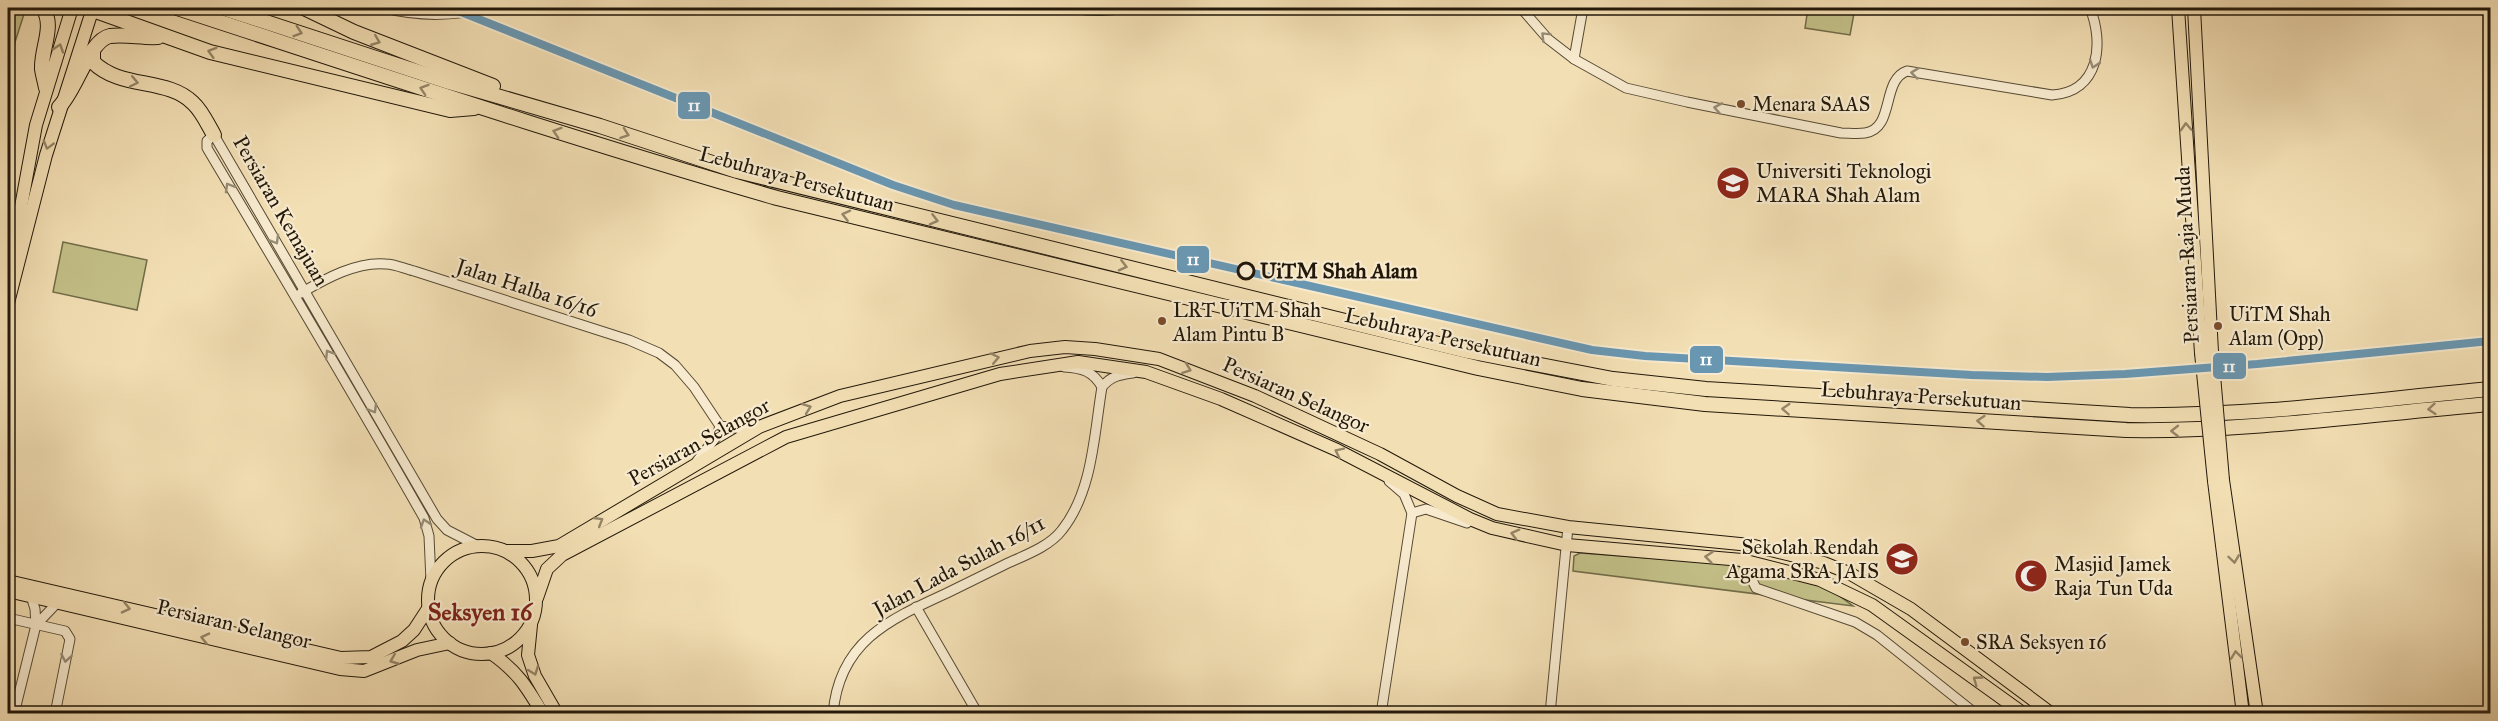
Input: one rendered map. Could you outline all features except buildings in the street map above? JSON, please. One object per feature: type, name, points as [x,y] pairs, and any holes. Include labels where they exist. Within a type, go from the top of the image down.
[{"type":"highway","points":[[43,8],[47,15],[48,28],[42,68],[46,88]]},
{"type":"highway","points":[[91,8],[210,52],[450,110],[479,107]]},
{"type":"highway","name":"Lebuhraya Persekutuan","points":[[177,8],[479,107],[777,198],[1478,368],[1592,390],[1705,404],[2140,430],[2250,428],[2490,404]]},
{"type":"highway","name":"Lebuhraya Persekutuan","points":[[223,8],[449,82],[600,126],[737,171],[1467,351],[1613,379],[1706,389],[2170,416],[2490,389]]},
{"type":"highway","points":[[304,8],[375,40],[600,126]]},
{"type":"highway","points":[[59,107],[71,93],[93,50],[101,40],[109,37],[166,37]]},
{"type":"highway","points":[[93,50],[93,62],[103,71],[123,80],[179,94],[193,103],[214,135]]},
{"type":"main road","points":[[8,266],[36,125],[72,8]]},
{"type":"main road","points":[[8,303],[18,223],[91,8]]},
{"type":"main road","points":[[2179,12],[2186,24],[2192,22],[2194,12]]},
{"type":"main road","name":"Persiaran Raja Muda","points":[[2179,12],[2206,352],[2243,714]]},
{"type":"main road","name":"Persiaran Raja Muda","points":[[2194,12],[2206,352]]},
{"type":"main road","name":"Persiaran Selangor","points":[[506,551],[532,551],[559,546],[759,427],[840,396],[1030,351],[1065,347],[1095,349],[1130,353],[1180,366],[1255,396],[1359,444],[1478,507],[1506,516],[1568,527],[1750,545],[1832,566],[1877,588],[1911,609],[2052,714]]},
{"type":"main road","name":"Persiaran Selangor","points":[[537,598],[547,569],[562,555],[786,437],[1000,374],[1078,362],[1146,372],[1232,404],[1366,465],[1492,528],[1567,545],[1742,560],[1820,580],[1872,605],[2024,714]]},
{"type":"main road","name":"Persiaran Raja Muda","points":[[2218,481],[2257,714]]},
{"type":"main road","points":[[531,624],[521,638],[507,648],[491,653],[463,650],[450,643],[433,621],[429,607],[431,581],[439,568],[463,549],[478,546],[492,547],[506,551],[518,559],[528,570],[537,598],[531,624],[528,655],[535,676],[557,714]]},
{"type":"main road","name":"Persiaran Selangor","points":[[8,581],[341,658],[371,657],[402,641],[414,630],[429,607]]},
{"type":"main road","name":"Persiaran Selangor","points":[[8,591],[340,669],[364,671],[417,650],[450,643]]},
{"type":"main road","points":[[491,653],[524,681],[543,714]]},
{"type":"street","points":[[384,8],[436,15],[466,13],[491,8]]},
{"type":"street","points":[[1071,8],[1108,11],[1124,8]]},
{"type":"street","points":[[1521,8],[1548,39],[1574,59],[1626,88],[1841,133],[1865,133],[1881,123],[1896,79],[1907,71],[2052,95],[2064,94],[2074,89],[2092,73],[2097,54],[2095,22],[2090,8]]},
{"type":"street","points":[[1574,59],[1583,8]]},
{"type":"street","name":"Persiaran Kemajuan","points":[[431,581],[429,536],[424,518],[350,387],[294,298],[207,148],[207,141],[214,135],[437,519],[447,530],[478,546]]},
{"type":"street","name":"Jalan Halba 16/16","points":[[294,298],[337,274],[355,268],[386,264],[629,340],[659,353],[675,365],[694,387],[720,426]]},
{"type":"street","points":[[1044,366],[1085,370],[1094,375],[1102,387],[1108,379],[1118,375],[1146,372]]},
{"type":"street","name":"Jalan Lada Sulah 16/11","points":[[833,714],[837,684],[847,663],[861,643],[884,624],[1033,551],[1062,531],[1079,501],[1086,480],[1102,387]]},
{"type":"street","points":[[696,463],[710,446],[720,426],[743,429],[759,427]]},
{"type":"street","points":[[1366,465],[1404,494],[1412,513],[1382,714]]},
{"type":"street","points":[[1412,513],[1426,509],[1468,523],[1492,528]]},
{"type":"street","points":[[1550,714],[1568,527]]},
{"type":"street","points":[[1742,560],[1756,588],[1855,622],[1877,635],[1976,714]]},
{"type":"street","points":[[15,714],[36,625],[35,609],[31,597]]},
{"type":"street","points":[[36,625],[57,603]]},
{"type":"street","points":[[916,607],[978,714]]},
{"type":"street","points":[[8,618],[64,631],[70,639],[54,714]]},
{"type":"shaded area","points":[[8,8],[25,11],[15,42],[8,76]]},
{"type":"shaded area","points":[[1808,8],[1855,8],[1850,35],[1805,28]]},
{"type":"shaded area","points":[[63,242],[147,260],[137,310],[53,292]]},
{"type":"shaded area","points":[[1580,553],[1748,565],[1819,581],[1853,606],[1573,571],[1574,556]]},
{"type":"transit line","name":"11","points":[[451,8],[893,185],[954,205],[1592,350],[1645,356],[1972,375],[2047,377],[2125,374],[2257,364],[2490,341]]},
{"type":"place","name":"Menara SAAS","points":[[1741,104]]},
{"type":"place","name":"Universiti Teknologi MARA Shah Alam","points":[[1733,183]]},
{"type":"place","name":"UiTM Shah Alam","points":[[1246,271]]},
{"type":"place","name":"LRT UiTM Shah Alam Pintu B","points":[[1162,321]]},
{"type":"place","name":"UiTM Shah Alam (Opp)","points":[[2218,326]]},
{"type":"place","name":"Sekolah Rendah Agama SRA JAIS","points":[[1902,559]]},
{"type":"place","name":"Masjid Jamek Raja Tun Uda","points":[[2031,576]]},
{"type":"place","name":"SRA Seksyen 16","points":[[1965,642]]},
{"type":"district","name":"Seksyen 16","points":[[480,612]]}]
